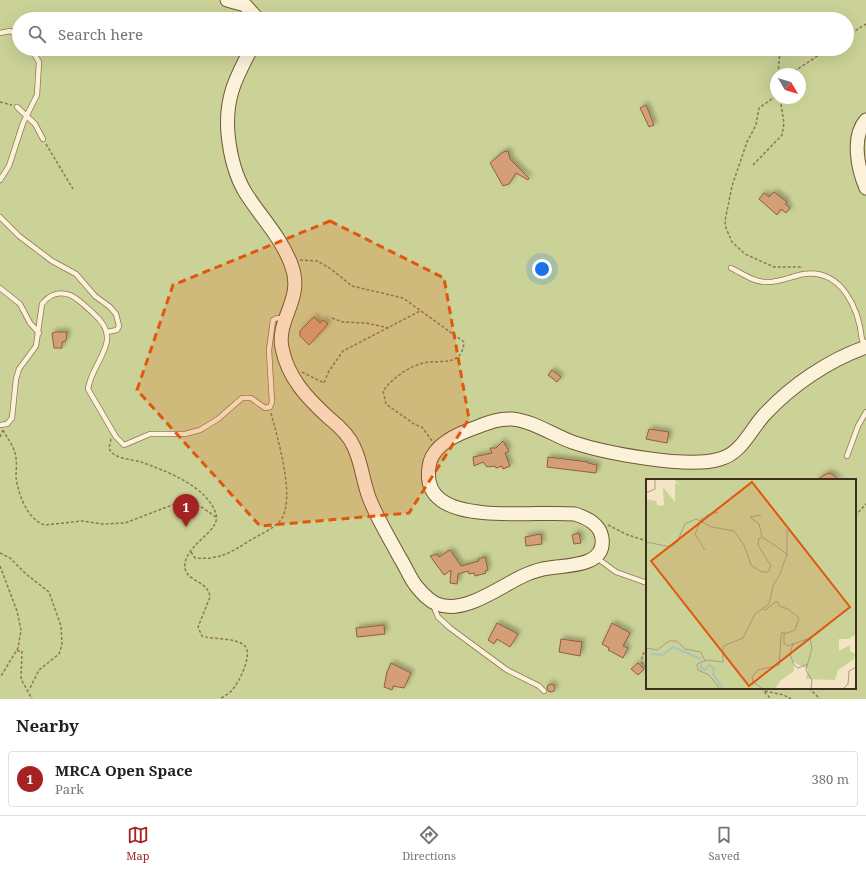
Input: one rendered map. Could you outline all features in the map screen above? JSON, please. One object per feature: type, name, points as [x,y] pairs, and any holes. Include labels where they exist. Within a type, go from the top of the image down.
[{"type":"main road","points":[[227,0],[245,5],[252,12]]},
{"type":"main road","points":[[247,56],[229,95],[227,120],[228,135],[234,165],[244,190],[275,236],[293,269],[295,292],[282,332],[282,348],[292,376],[308,398],[350,438],[357,455],[364,483],[375,511],[416,586],[432,602],[440,605],[454,606],[478,600],[529,573],[589,562],[596,557],[602,543],[602,537],[596,526],[584,517],[575,514],[491,513],[459,508],[444,502],[432,491],[428,480],[430,459],[446,442],[464,432],[500,420],[514,419],[573,442],[621,454],[696,462],[718,460],[734,453],[765,414],[807,378],[842,356],[866,347]]},
{"type":"main road","points":[[866,120],[859,135],[858,144],[861,177],[866,188]]},
{"type":"lane","points":[[0,33],[12,32]]},
{"type":"lane","points":[[0,180],[9,166],[27,116],[37,95],[39,62],[35,56]]},
{"type":"lane","points":[[17,108],[35,124],[43,139]]},
{"type":"lane","points":[[0,217],[19,236],[41,253],[52,261],[76,274],[95,296],[110,307],[116,314],[119,326],[116,330],[107,332]]},
{"type":"lane","points":[[731,268],[754,280],[765,282],[812,274],[830,278],[839,284],[848,294],[861,330],[862,340],[866,343]]},
{"type":"lane","points":[[0,288],[20,304],[30,323],[39,333]]},
{"type":"lane","points":[[0,425],[7,424],[12,418],[18,374],[36,346],[42,304],[50,296],[60,293],[71,296],[101,320],[107,332],[104,351],[88,389],[119,441],[127,445],[150,434],[185,434],[200,430],[218,419],[242,398],[251,398],[265,408],[270,407],[272,402],[269,350],[273,322],[279,317],[286,320]]},
{"type":"lane","points":[[847,456],[858,426],[866,412]]},
{"type":"lane","points":[[596,557],[616,572],[646,583]]},
{"type":"lane","points":[[432,602],[436,613],[442,622],[506,670],[539,686],[544,691]]},
{"type":"path","points":[[854,32],[866,24]]},
{"type":"path","points":[[778,68],[779,56]]},
{"type":"path","points":[[799,68],[817,56]]},
{"type":"path","points":[[770,100],[760,108],[756,125],[747,142],[732,186],[725,221],[726,228],[732,242],[740,250],[765,264],[784,268],[808,267]]},
{"type":"path","points":[[0,102],[17,108]]},
{"type":"path","points":[[753,165],[782,135],[784,123],[781,104]]},
{"type":"path","points":[[43,139],[73,189]]},
{"type":"path","points":[[296,260],[317,261],[331,268],[352,286],[398,296],[464,342],[463,351],[459,357],[452,360],[423,363],[405,370],[391,381],[383,392],[386,404],[414,424],[422,427],[438,449]]},
{"type":"path","points":[[302,372],[324,383],[329,370],[344,351],[420,311]]},
{"type":"path","points":[[332,318],[343,322],[366,323],[389,328]]},
{"type":"path","points":[[190,551],[195,558],[220,557],[227,555],[276,524],[285,512],[287,506],[286,488],[281,453],[270,407]]},
{"type":"path","points":[[0,425],[16,458],[16,476],[19,490],[32,516],[40,524],[45,525],[82,521],[103,524],[125,523],[180,502],[200,506],[216,517]]},
{"type":"path","points":[[0,437],[3,430]]},
{"type":"path","points":[[113,432],[109,448],[114,455],[141,462],[199,490],[211,503],[216,517],[214,527],[197,542],[190,551],[185,564],[188,576],[196,579],[208,589],[210,593],[210,597],[198,627],[202,636],[243,644],[248,652],[248,660],[238,681],[233,689],[220,699]]},
{"type":"path","points":[[856,515],[866,504]]},
{"type":"path","points":[[596,526],[606,524],[628,535],[646,541]]},
{"type":"path","points":[[0,553],[10,558],[26,574],[49,592],[61,626],[62,645],[59,654],[39,670],[29,690]]},
{"type":"path","points":[[0,566],[21,622],[20,640],[16,651],[1,676]]},
{"type":"path","points":[[646,650],[642,656],[642,664],[646,668]]},
{"type":"path","points":[[16,651],[22,651],[21,679],[29,690],[32,699]]},
{"type":"path","points":[[810,689],[820,699]]},
{"type":"path","points":[[764,691],[771,699]]},
{"type":"path","points":[[764,691],[784,695],[791,699]]},
{"type":"highlighted area","points":[[330,221],[444,278],[469,419],[409,513],[260,526],[137,390],[173,285]]},
{"type":"green space","points":[[0,0],[866,0],[866,699],[0,699]]},
{"type":"building","points":[[646,105],[654,125],[649,127],[640,108]]},
{"type":"building","points":[[508,151],[510,159],[529,178],[528,180],[516,173],[509,184],[503,186],[490,163],[503,152]]},
{"type":"building","points":[[774,192],[787,202],[785,204],[790,208],[786,213],[781,209],[777,215],[759,199],[764,193],[769,197]]},
{"type":"building","points":[[314,317],[320,323],[323,320],[328,324],[309,345],[300,336],[300,331]]},
{"type":"building","points":[[67,332],[66,341],[62,342],[62,348],[54,348],[52,333]]},
{"type":"building","points":[[552,370],[561,377],[557,382],[548,375]]},
{"type":"building","points":[[649,429],[669,432],[667,443],[646,439]]},
{"type":"building","points":[[503,441],[509,451],[505,453],[510,466],[503,469],[502,466],[496,468],[495,466],[487,467],[483,462],[474,466],[473,457],[492,453],[490,448],[496,448]]},
{"type":"building","points":[[548,457],[588,462],[597,465],[596,473],[547,467]]},
{"type":"building","points":[[830,473],[839,479],[818,479]]},
{"type":"building","points":[[579,533],[581,543],[574,544],[572,535]]},
{"type":"building","points":[[541,534],[542,544],[526,546],[525,537]]},
{"type":"building","points":[[450,550],[461,566],[479,561],[478,559],[485,557],[488,570],[485,571],[486,573],[475,576],[474,573],[469,574],[468,571],[458,574],[457,584],[450,583],[451,570],[444,575],[430,556],[437,554],[439,557]]},
{"type":"building","points":[[497,623],[518,634],[510,647],[497,639],[494,644],[488,640]]},
{"type":"building","points":[[612,623],[630,633],[623,646],[628,648],[623,658],[608,650],[609,648],[602,644]]},
{"type":"building","points":[[384,625],[385,634],[357,637],[356,628]]},
{"type":"building","points":[[561,639],[582,642],[580,656],[559,652]]},
{"type":"building","points":[[391,663],[411,673],[404,688],[393,686],[392,690],[384,687],[387,672]]},
{"type":"building","points":[[638,663],[644,669],[638,675],[631,669]]},
{"type":"building","points":[[551,684],[554,685],[554,691],[551,692],[548,691],[547,688],[548,685]]},
{"type":"place","name":"MRCA Open Space","points":[[186,527]]}]
